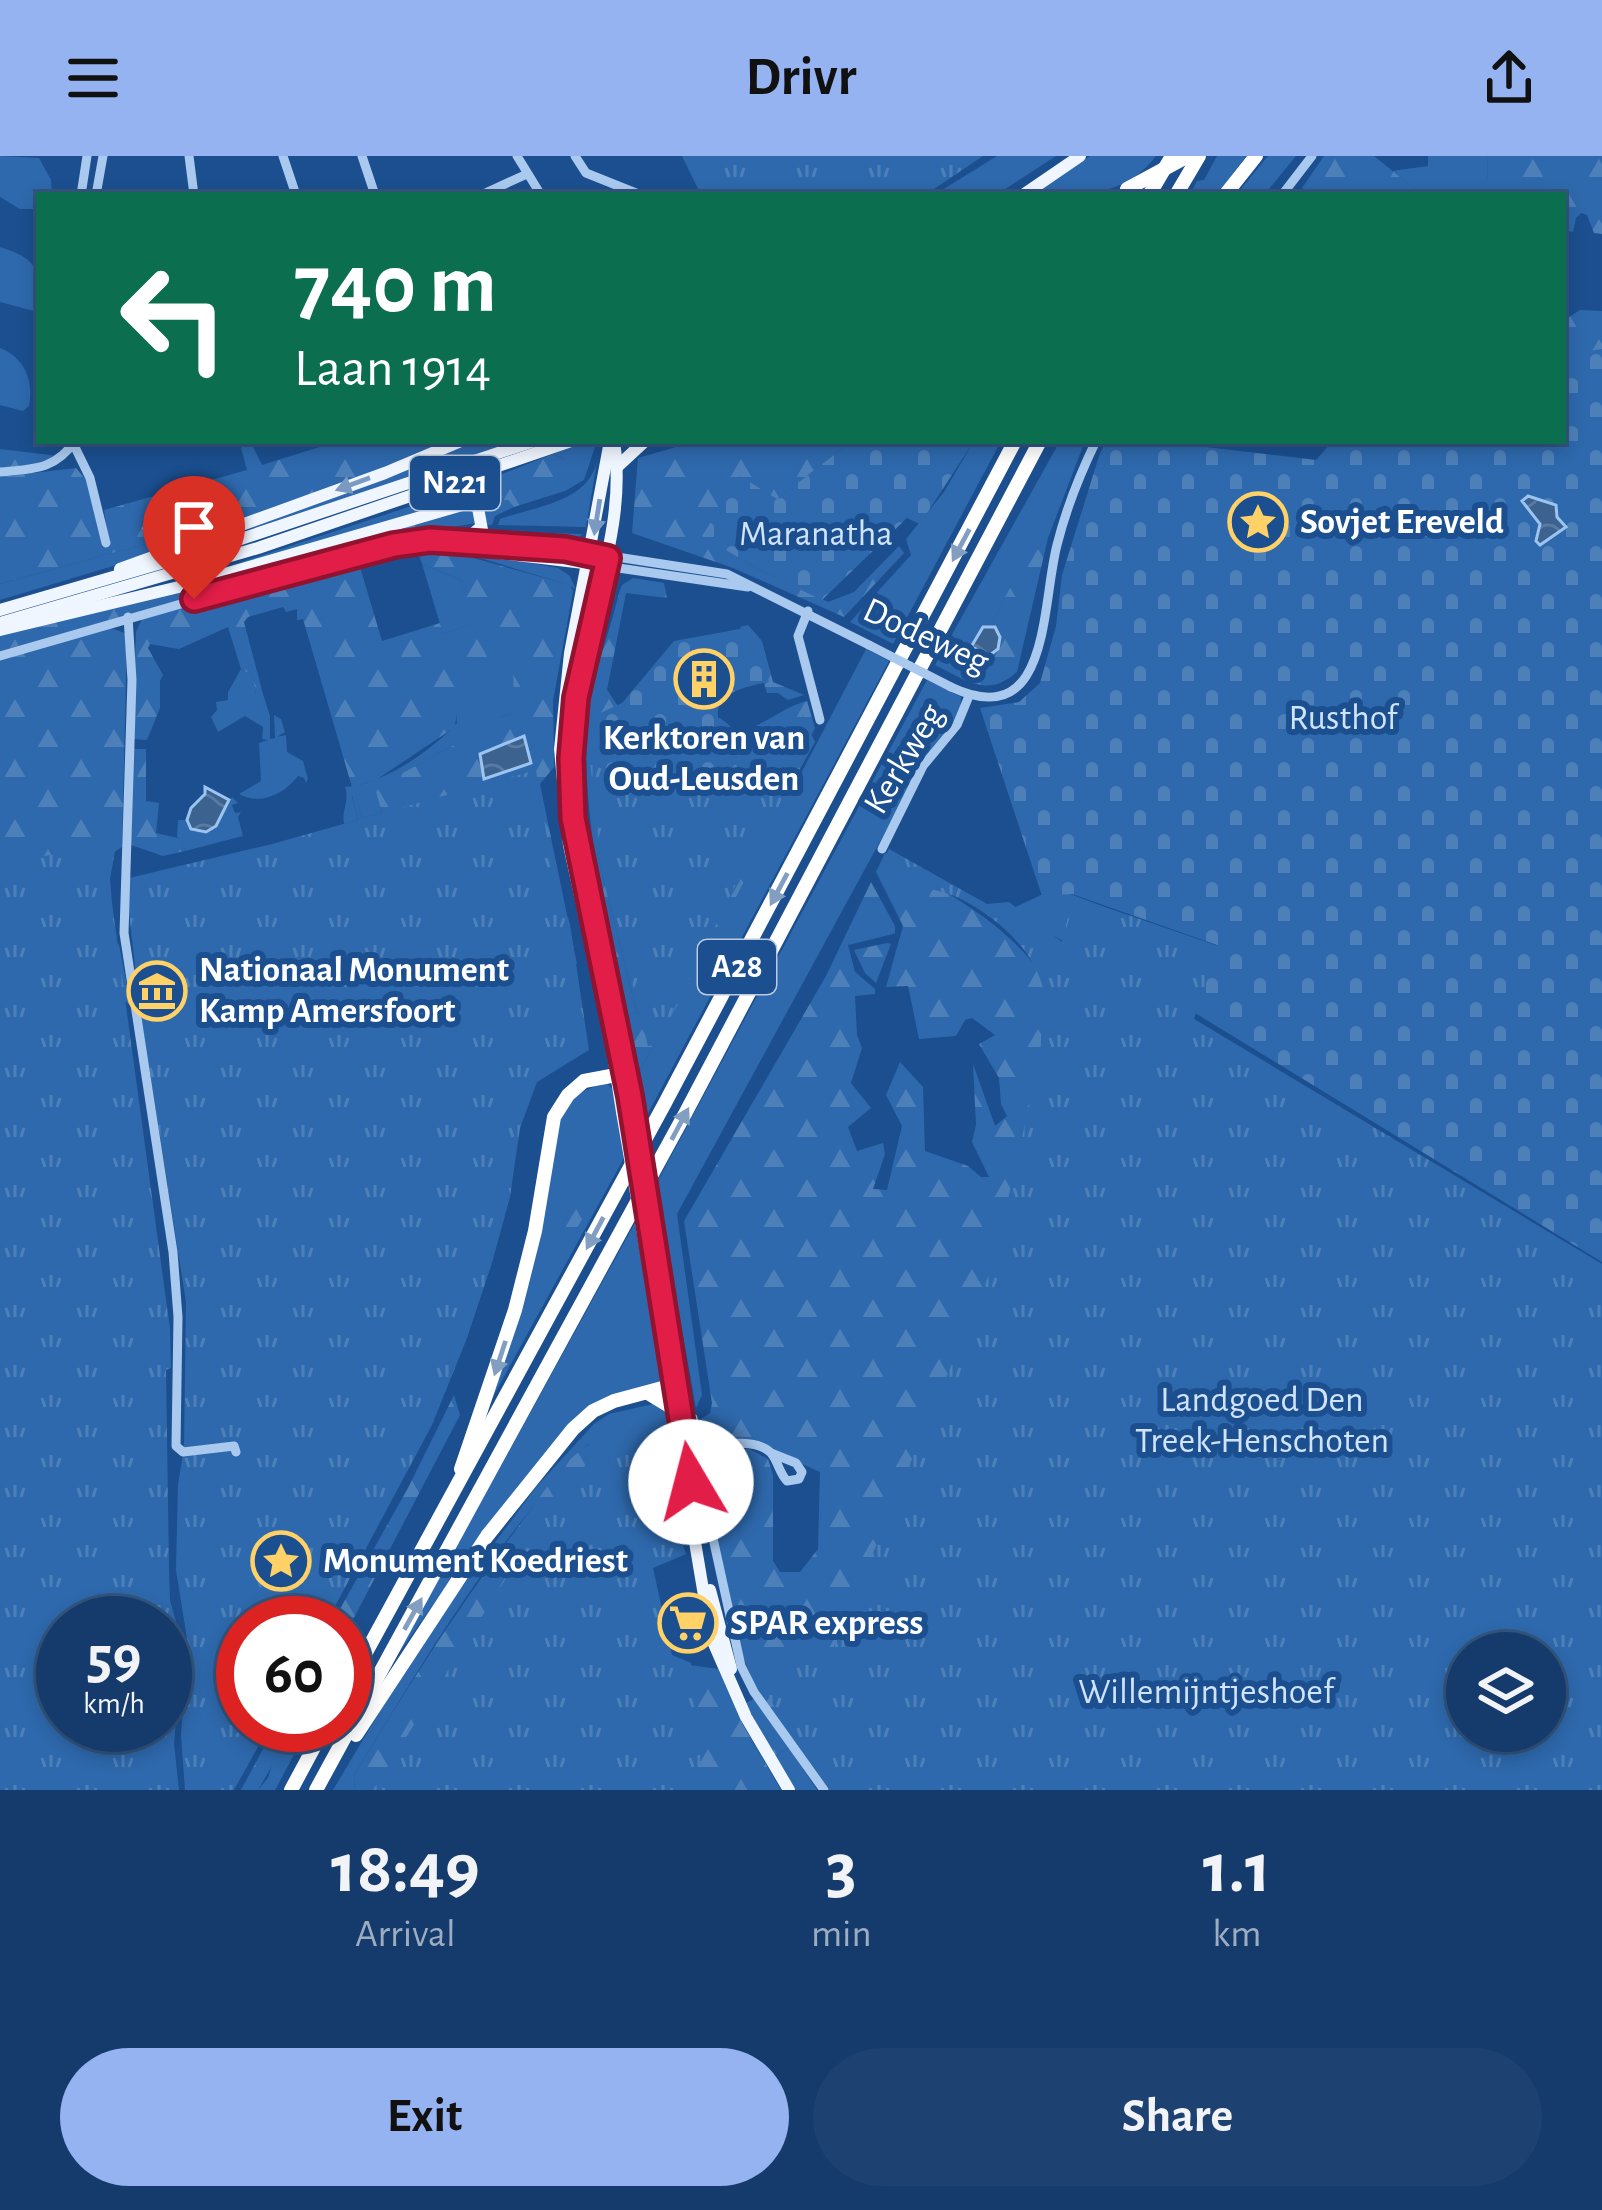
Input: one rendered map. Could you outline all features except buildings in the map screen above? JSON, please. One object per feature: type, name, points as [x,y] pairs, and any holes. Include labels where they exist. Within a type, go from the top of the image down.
[{"type":"highway","points":[[1151,192],[1172,156]]},
{"type":"highway","points":[[1122,192],[1188,156]]},
{"type":"highway","points":[[1178,192],[1199,156]]},
{"type":"highway","points":[[1227,192],[1256,156]]},
{"type":"highway","name":"A28","points":[[372,1642],[1014,444]]},
{"type":"highway","name":"A28","points":[[317,1790],[686,1112],[1039,444]]},
{"type":"highway","name":"A28","points":[[455,1491],[515,1310],[535,1231],[554,1117],[584,1081],[625,1085]]},
{"type":"highway","name":"A28","points":[[317,1790],[452,1587],[548,1456],[593,1411],[648,1393],[672,1379]]},
{"type":"highway","points":[[648,1393],[671,1407]]},
{"type":"highway","points":[[290,1790],[311,1752]]},
{"type":"main road","points":[[1027,192],[1080,156]]},
{"type":"main road","name":"N221","points":[[71,590],[142,559],[454,444]]},
{"type":"main road","name":"N221","points":[[0,610],[322,514],[525,444]]},
{"type":"main road","name":"N221","points":[[0,627],[298,535],[562,444]]},
{"type":"main road","points":[[601,444],[602,482]]},
{"type":"main road","points":[[611,444],[563,691],[560,749],[569,845],[625,1085],[622,1112],[646,1257],[711,1596],[732,1674],[770,1758]]},
{"type":"main road","points":[[613,444],[618,466],[606,562],[576,698],[571,794],[576,842],[609,978],[655,1242],[672,1379],[671,1407],[711,1637],[724,1673],[789,1790]]},
{"type":"main road","points":[[618,466],[642,444]]},
{"type":"main road","name":"N221","points":[[0,627],[187,585],[464,504],[478,508],[485,546]]},
{"type":"main road","name":"N221","points":[[464,542],[480,528]]},
{"type":"main road","name":"Dodeweg","points":[[485,546],[499,554],[606,562]]},
{"type":"street","points":[[81,192],[87,156]]},
{"type":"street","points":[[97,192],[103,156]]},
{"type":"street","points":[[189,156],[194,192]]},
{"type":"street","points":[[284,156],[295,192]]},
{"type":"street","points":[[362,156],[374,192]]},
{"type":"street","points":[[517,156],[539,192]]},
{"type":"street","points":[[575,156],[586,172],[615,190]]},
{"type":"street","points":[[1284,192],[1312,156]]},
{"type":"street","points":[[488,192],[527,174]]},
{"type":"street","points":[[0,472],[48,467],[62,459],[73,444]]},
{"type":"street","points":[[75,444],[90,478],[106,543]]},
{"type":"street","name":"Dodeweg","points":[[606,562],[728,574],[969,696],[990,699],[1009,694],[1035,664],[1057,543],[1095,444]]},
{"type":"street","points":[[0,656],[394,545],[430,540],[485,546]]},
{"type":"street","points":[[808,611],[798,636],[820,720]]},
{"type":"street","points":[[128,617],[132,680],[124,933],[173,1252],[178,1317],[176,1446],[183,1452],[234,1446],[236,1452]]},
{"type":"street","name":"Kerkweg","points":[[882,849],[923,766],[957,725],[969,696]]},
{"type":"street","points":[[693,1418],[741,1666],[754,1692],[824,1790]]},
{"type":"street","points":[[698,1447],[741,1444],[771,1453]]},
{"type":"green space","points":[[0,156],[39,158],[52,192],[36,192],[36,209],[20,209],[0,197]]},
{"type":"green space","points":[[682,156],[983,156],[929,192],[700,192]]},
{"type":"green space","points":[[997,156],[1056,156],[1001,192],[939,192]]},
{"type":"green space","points":[[1090,156],[1156,156],[1115,187],[1095,192],[1036,192]]},
{"type":"green space","points":[[1217,156],[1246,156],[1219,192],[1192,192],[1197,181],[1204,180]]},
{"type":"green space","points":[[1268,156],[1296,156],[1266,192],[1238,192]]},
{"type":"green space","points":[[1324,156],[1374,156],[1418,192],[1307,192],[1302,188]]},
{"type":"green space","points":[[1428,156],[1488,156],[1487,181],[1496,182],[1494,192],[1418,192],[1392,171],[1428,166]]},
{"type":"green space","points":[[1488,156],[1602,156],[1602,234],[1594,233],[1587,215],[1581,213],[1573,232],[1566,231],[1566,192],[1494,192],[1495,183],[1487,182]]},
{"type":"green space","points":[[0,247],[33,266],[36,309],[0,302]]},
{"type":"green space","points":[[1580,310],[1602,311],[1602,350],[1566,356],[1566,319]]},
{"type":"green space","points":[[0,348],[21,363],[28,379],[29,406],[23,411],[0,405]]},
{"type":"green space","name":"Rusthof","points":[[1602,349],[1602,1262],[1187,1008],[1217,945],[1072,894],[1042,896],[980,708],[1019,702],[1040,683],[1056,626],[1062,575],[1105,444],[1195,444],[1316,460],[1330,444],[1566,444],[1566,355]]},
{"type":"green space","points":[[240,444],[252,444],[262,465],[329,444],[445,444],[290,504],[0,584],[0,477],[76,468],[86,480],[103,546],[109,545],[104,510],[247,470]],"holes":[[[185,506],[197,516],[146,530],[147,519]]]},
{"type":"green space","points":[[462,444],[510,444],[143,564]]},
{"type":"green space","points":[[596,444],[584,480],[565,491],[566,460],[553,454]]},
{"type":"green space","points":[[687,444],[848,444],[776,500],[703,536],[828,602],[854,592],[899,546],[904,553],[844,617],[733,568],[632,533],[638,458]]},
{"type":"green space","name":"Maranatha","points":[[848,444],[972,444],[920,524],[907,518],[822,600],[702,536],[740,476],[777,499]]},
{"type":"green space","points":[[972,444],[999,444],[893,644],[850,622],[911,555],[906,539],[944,492]]},
{"type":"green space","points":[[1058,444],[1084,444],[1048,538],[1024,562],[962,679],[935,665]]},
{"type":"green space","points":[[0,449],[58,456],[42,464],[0,468]]},
{"type":"green space","points":[[553,454],[566,460],[569,469],[565,491],[514,507],[508,500],[493,501],[484,493],[473,496],[469,487]]},
{"type":"green space","points":[[597,462],[586,527],[498,525],[500,519],[571,495],[591,476]]},
{"type":"green space","points":[[469,487],[473,496],[508,500],[514,507],[487,525],[482,502],[465,498],[178,583]]},
{"type":"green space","points":[[279,507],[163,551],[0,600],[0,584]]},
{"type":"green space","points":[[466,509],[473,512],[476,523],[417,533],[0,651],[0,635],[201,585]]},
{"type":"green space","points":[[487,531],[582,534],[576,541],[579,544],[572,546],[491,540]]},
{"type":"green space","points":[[1048,538],[1017,672],[991,685],[962,679],[1024,561]]},
{"type":"green space","points":[[427,545],[570,585],[573,591],[553,701],[554,767],[540,784],[577,964],[520,978],[365,850],[352,795],[362,818],[382,813],[375,788],[481,725],[514,712],[513,669],[476,678],[459,689],[455,727],[376,780],[352,787],[303,619],[297,620],[297,609],[286,612],[283,607],[244,622],[263,694],[256,694],[252,675],[241,669],[228,627],[179,649],[150,644],[163,675],[160,708],[147,740],[132,739],[136,632],[142,619],[357,557],[382,641],[440,623],[443,634],[474,623],[461,580],[422,564],[417,550]],"holes":[[[525,737],[530,763],[484,778],[494,747]]]},
{"type":"green space","points":[[444,547],[558,568],[570,576],[576,590],[569,585]]},
{"type":"green space","points":[[422,564],[461,580],[475,623],[443,634]]},
{"type":"green space","points":[[633,578],[664,583],[667,598],[626,593],[607,690],[620,709],[720,718],[738,732],[807,701],[815,728],[766,823],[773,827],[705,955],[696,919],[651,841],[597,853],[637,1014],[678,1004],[637,1075],[595,858],[587,770],[595,677],[622,585]]},
{"type":"green space","points":[[748,625],[762,641],[773,682],[804,695],[788,700],[767,693],[751,640],[740,627]]},
{"type":"green space","points":[[111,628],[127,634],[122,847],[60,865],[119,945],[131,1006],[111,990],[0,988],[0,659]]},
{"type":"green space","points":[[745,628],[762,649],[769,682],[732,692],[719,708],[732,767],[608,801],[592,717],[622,703],[674,641]]},
{"type":"green space","points":[[866,649],[889,661],[645,1119],[637,1075],[677,1005],[637,1014],[597,853],[766,823],[787,787],[796,783]]},
{"type":"green space","points":[[513,668],[515,712],[376,788],[382,813],[362,818],[352,796],[358,820],[344,824],[345,787],[374,780],[420,755],[457,723],[454,699],[460,687],[482,675]]},
{"type":"green space","points":[[241,669],[252,675],[256,694],[263,694],[270,739],[275,738],[274,715],[281,719],[285,732],[277,737],[286,735],[287,752],[303,761],[306,783],[298,776],[279,793],[264,798],[239,794],[261,781],[259,743],[268,740],[262,739],[263,727],[245,716],[218,732],[211,717],[216,702],[228,700]]},
{"type":"green space","points":[[927,680],[961,697],[960,716],[890,823],[677,1214],[702,1395],[696,1408],[656,1184]]},
{"type":"green space","points":[[803,716],[815,742],[737,882],[657,1044],[648,1046],[600,854],[590,760],[602,755],[616,798],[726,765],[720,736]]},
{"type":"green space","points":[[132,749],[146,749],[146,801],[159,803],[156,833],[182,839],[185,851],[163,856],[131,845]]},
{"type":"green space","points":[[536,770],[552,869],[570,924],[589,1050],[537,1082],[520,1128],[510,1197],[492,1263],[467,1338],[432,1425],[340,1596],[216,1596],[216,1752],[255,1752],[234,1790],[185,1790],[182,1752],[192,1752],[192,1596],[180,1596],[176,1570],[186,1302],[140,1009],[125,879],[272,844]]},
{"type":"green space","points":[[232,797],[238,803],[232,805],[235,813],[241,812],[243,836],[185,851],[177,837],[178,820],[206,832],[216,826]]},
{"type":"green space","points":[[117,840],[110,879],[112,903],[170,1329],[171,1368],[166,1370],[170,1596],[36,1596],[36,1752],[175,1752],[179,1790],[0,1790],[0,866]]},
{"type":"green space","name":"Landgoed Den Treek-Henschoten","points":[[889,849],[987,904],[1009,902],[1062,942],[1073,896],[1218,946],[1194,1019],[1602,1264],[1602,1790],[828,1790],[750,1669],[833,1649],[993,1265],[1040,1058],[1042,1023],[1047,1023],[1041,983],[1009,933],[977,908],[902,876],[883,860]]},
{"type":"green space","name":"Landgoed Den Treek-Henschoten","points":[[885,853],[987,919],[1039,971],[1344,1134],[1540,1632],[1446,1632],[1446,1752],[1566,1752],[1566,1698],[1602,1790],[827,1790],[770,1711],[743,1655],[720,1568],[703,1449],[749,1449],[768,1459],[773,1475],[773,1561],[780,1572],[800,1572],[818,1549],[820,1472],[758,1444],[733,1438],[702,1442],[698,1421],[710,1413],[712,1403],[684,1221],[826,976],[871,882],[895,933],[848,945],[855,972],[875,989],[875,994],[855,996],[862,1048],[851,1083],[871,1108],[848,1127],[857,1151],[883,1143],[885,1154],[873,1189],[887,1190],[902,1126],[886,1095],[900,1062],[923,1087],[925,1151],[989,1177],[972,1142],[976,1125],[973,1064],[995,1126],[1007,1116],[999,1078],[979,1044],[995,1035],[972,1018],[965,1020],[956,1036],[919,1039],[908,986],[886,987],[903,926],[876,872]]},
{"type":"green space","points":[[1070,894],[1213,948],[1180,1009],[1009,910],[1041,895]]},
{"type":"green space","points":[[891,944],[876,983],[865,973],[854,950]]},
{"type":"green space","points":[[606,1082],[613,1090],[625,1156],[489,1404],[559,1115],[574,1095]]},
{"type":"green space","points":[[580,1204],[583,1218],[563,1250],[555,1254],[554,1240]]},
{"type":"green space","points":[[636,1221],[664,1385],[606,1400],[484,1532],[394,1660]]},
{"type":"green space","points":[[454,1395],[460,1415],[365,1596],[347,1596]]},
{"type":"green space","points":[[666,1401],[690,1546],[675,1545],[607,1450],[588,1444],[522,1520],[462,1602],[372,1746],[372,1725],[423,1639],[537,1486],[609,1414]]},
{"type":"green space","points":[[641,1425],[686,1554],[653,1568],[672,1655],[691,1663],[701,1742],[699,1790],[373,1790],[552,1505],[614,1431]]},
{"type":"green space","points":[[595,1441],[607,1450],[496,1595],[378,1790],[354,1790],[355,1774],[416,1675],[575,1455]]},
{"type":"green space","points":[[682,1664],[718,1669],[743,1725],[781,1790],[681,1790]]},
{"type":"green space","points":[[754,1699],[789,1748],[773,1756],[746,1703]]},
{"type":"green space","points":[[789,1748],[817,1790],[794,1790],[773,1756]]},
{"type":"green space","points":[[261,1752],[280,1752],[258,1790],[241,1790]]},
{"type":"green space","points":[[276,1752],[295,1752],[275,1790],[258,1790],[268,1778]]},
{"type":"green space","points":[[356,1752],[368,1752],[355,1774],[354,1790],[333,1790]]},
{"type":"water","points":[[1528,496],[1556,505],[1557,517],[1566,527],[1540,545],[1536,541],[1540,524],[1522,501]]},
{"type":"water","points":[[195,506],[197,516],[152,531],[144,528],[147,519]]},
{"type":"water","points":[[983,627],[995,627],[1000,637],[998,649],[990,655],[971,647]]},
{"type":"water","points":[[524,736],[531,763],[484,779],[480,754]]},
{"type":"water","points":[[205,787],[229,800],[216,826],[206,832],[191,829],[187,820]]},
{"type":"place","name":"Sovjet Ereveld","points":[[1258,522]]},
{"type":"place","name":"Kerktoren van Oud-Leusden","points":[[704,679]]},
{"type":"place","name":"Nationaal Monument Kamp Amersfoort","points":[[157,991]]},
{"type":"place","name":"Monument Koedriest","points":[[281,1561]]},
{"type":"place","name":"SPAR express","points":[[688,1623]]},
{"type":"route","points":[[194,599],[394,545],[430,540],[565,549],[608,558],[576,698],[573,818],[630,1096],[691,1482]]},
{"type":"park label","name":"Willemijntjeshoef","points":[[1206,1692]]}]
